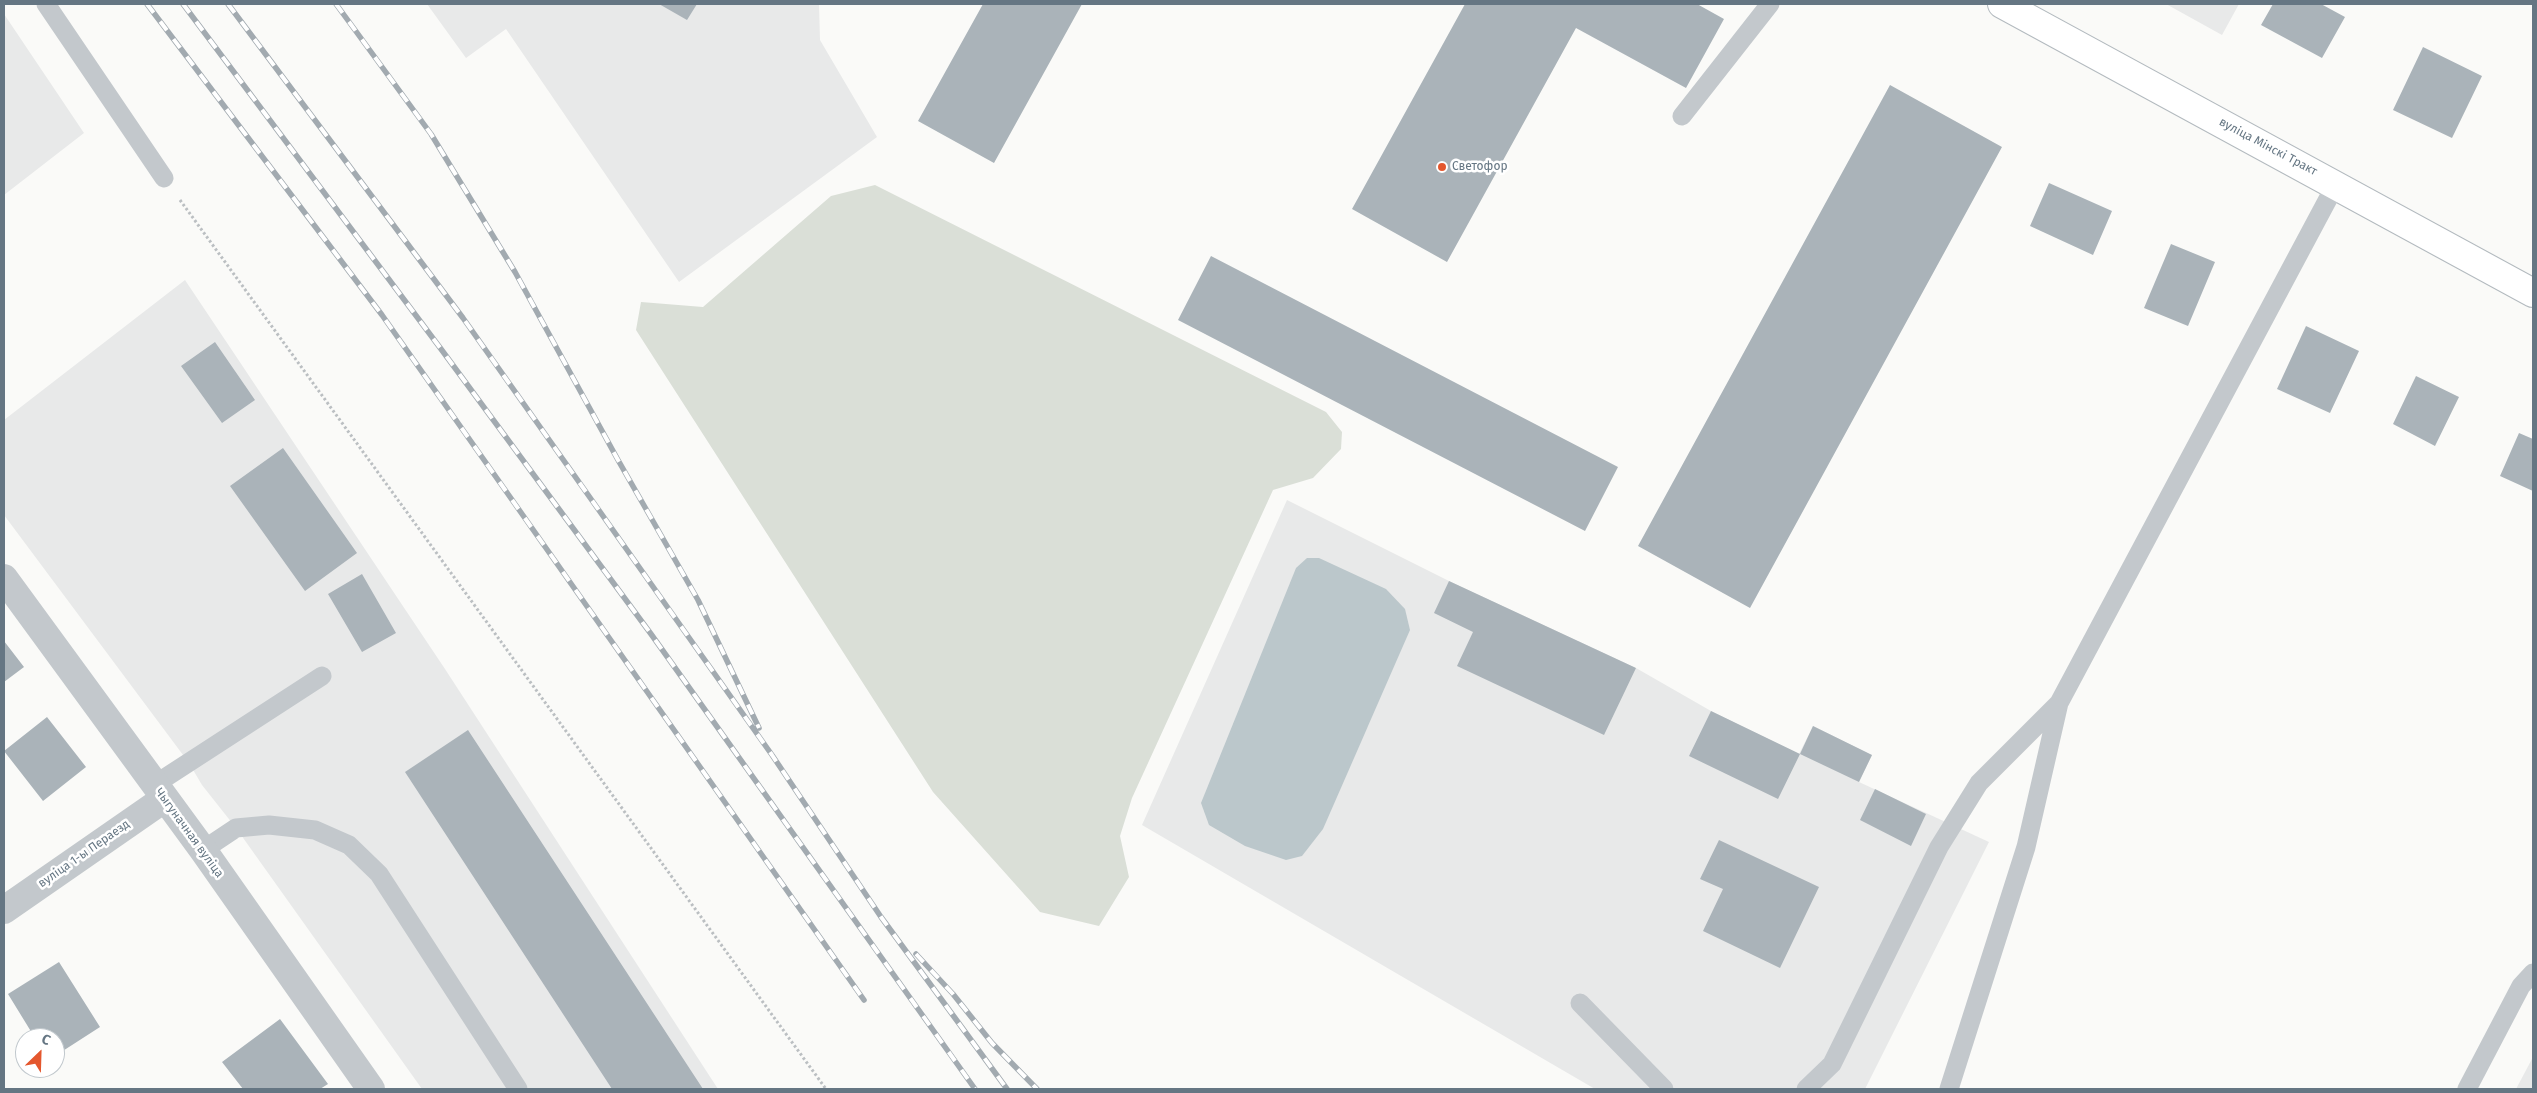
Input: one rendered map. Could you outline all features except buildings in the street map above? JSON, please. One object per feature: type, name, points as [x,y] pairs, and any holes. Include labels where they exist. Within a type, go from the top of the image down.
[{"type":"street","name":"вуліца Мінскі Тракт","points":[[2002,4],[2336,184],[2533,293]]},
{"type":"street","name":"Чыгуначная вуліца","points":[[4,578],[203,850],[371,1089]]},
{"type":"street","name":"вуліца 1-ы Пераезд","points":[[4,910],[159,792]]},
{"type":"lane","points":[[46,4],[164,178]]},
{"type":"lane","points":[[1682,116],[1770,4]]},
{"type":"lane","points":[[1949,1089],[2026,847],[2059,703],[2336,184]]},
{"type":"lane","points":[[159,792],[322,676]]},
{"type":"lane","points":[[1806,1089],[1832,1064],[1939,847],[1979,782],[2059,703]]},
{"type":"lane","points":[[203,850],[236,828],[269,825],[315,830],[348,845],[379,874],[518,1089]]},
{"type":"lane","points":[[2467,1089],[2521,986],[2533,973]]},
{"type":"lane","points":[[1580,1003],[1664,1089]]},
{"type":"path","points":[[164,178],[826,1089]]},
{"type":"shaded area","points":[[427,4],[819,4],[820,40],[877,137],[679,282],[506,29],[466,58]]},
{"type":"shaded area","points":[[2166,4],[2239,4],[2222,35]]},
{"type":"shaded area","points":[[4,14],[84,133],[4,195]]},
{"type":"shaded area","points":[[875,185],[1326,412],[1342,432],[1341,449],[1313,478],[1273,490],[1132,798],[1120,836],[1129,877],[1099,926],[1040,912],[933,792],[636,330],[641,302],[703,307],[831,196]]},
{"type":"shaded area","points":[[185,280],[445,669],[718,1089],[422,1089],[236,828],[202,785],[189,763],[4,515],[4,420]]},
{"type":"shaded area","points":[[1287,500],[1449,581],[1636,668],[1711,711],[1799,754],[1813,726],[1872,755],[1859,782],[1989,842],[1865,1089],[1595,1089],[1142,825]]},
{"type":"shaded area","points":[[1307,558],[1319,558],[1386,589],[1405,609],[1410,630],[1323,829],[1302,856],[1286,860],[1245,846],[1209,825],[1201,803],[1296,568]]},
{"type":"shaded area","points":[[2533,1057],[2533,1089],[2516,1089]]},
{"type":"railway","points":[[147,4],[382,315],[864,1000]]},
{"type":"railway","points":[[183,4],[651,634],[975,1089]]},
{"type":"railway","points":[[228,4],[463,318],[772,755],[881,917],[1007,1089]]},
{"type":"railway","points":[[336,4],[431,134],[515,272],[618,460],[698,600],[759,728]]},
{"type":"railway","points":[[916,954],[953,994],[992,1043],[1037,1089]]},
{"type":"place","name":"Светофор","points":[[1442,167]]}]
